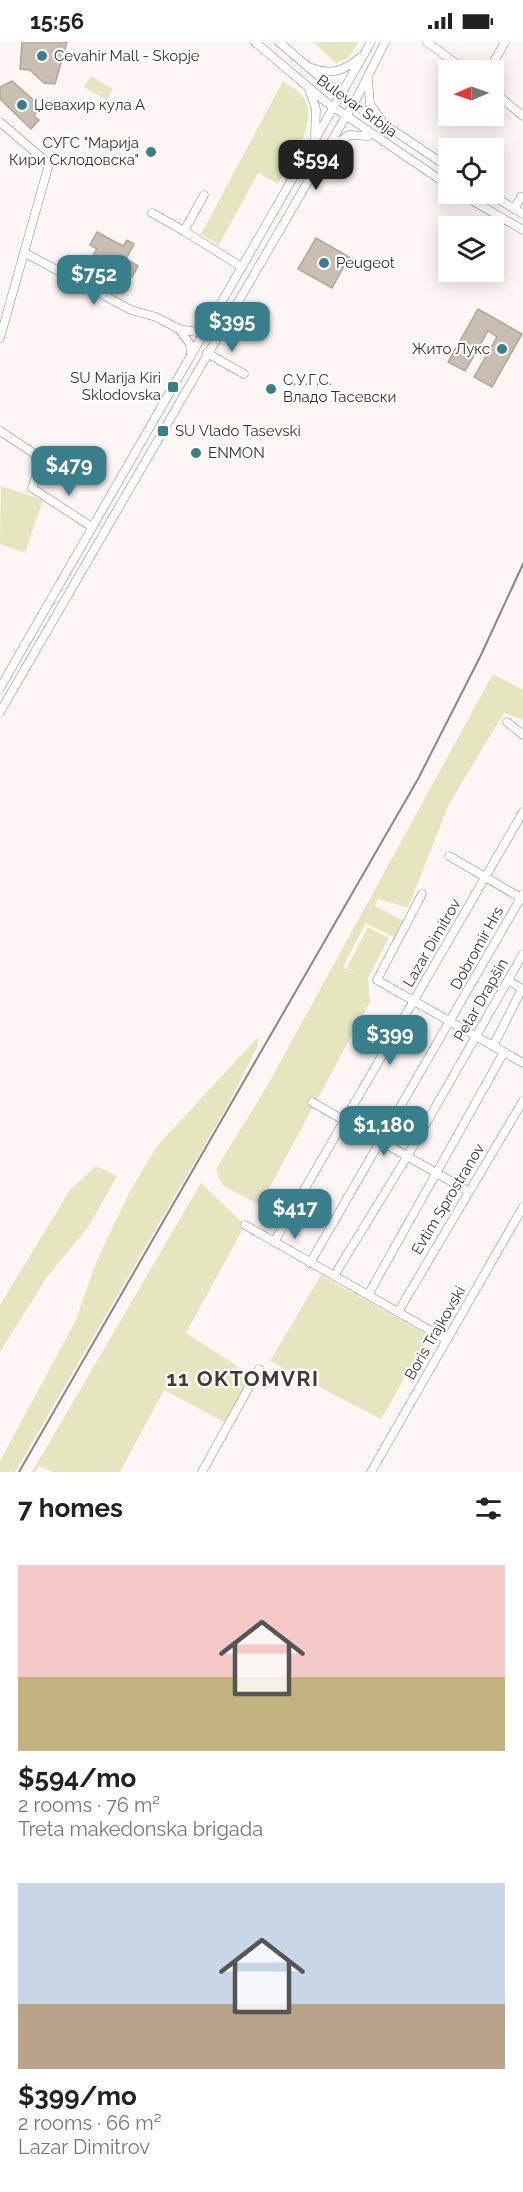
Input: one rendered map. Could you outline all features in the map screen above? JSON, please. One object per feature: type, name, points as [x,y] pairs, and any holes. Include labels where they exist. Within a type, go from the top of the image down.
[{"type":"street","name":"Bulevar Srbija","points":[[255,42],[309,89],[345,116],[438,178]]},
{"type":"street","name":"Bulevar Srbija","points":[[279,42],[352,104],[438,161]]},
{"type":"street","points":[[0,688],[371,42]]},
{"type":"street","points":[[0,712],[352,104],[385,42]]},
{"type":"street","points":[[427,42],[451,60]]},
{"type":"street","points":[[495,60],[505,42]]},
{"type":"street","points":[[303,64],[319,71],[333,72],[346,68],[364,55]]},
{"type":"street","points":[[368,76],[370,104],[386,127]]},
{"type":"street","points":[[309,89],[316,109],[317,125],[309,151]]},
{"type":"street","points":[[504,100],[523,116]]},
{"type":"street","points":[[0,122],[49,164],[0,338]]},
{"type":"street","points":[[320,159],[338,141],[349,135],[360,134],[378,139]]},
{"type":"street","points":[[184,231],[204,195]]},
{"type":"street","points":[[514,209],[521,197],[523,198]]},
{"type":"street","points":[[504,203],[523,214]]},
{"type":"street","points":[[478,204],[523,230]]},
{"type":"street","points":[[152,213],[242,267]]},
{"type":"street","points":[[25,253],[125,308],[156,317],[179,329],[197,332],[208,326]]},
{"type":"street","points":[[179,329],[190,344],[191,355]]},
{"type":"street","points":[[207,353],[244,374]]},
{"type":"street","points":[[0,431],[35,454],[38,471],[32,488],[92,527]]},
{"type":"street","points":[[507,722],[523,735]]},
{"type":"street","name":"Lazar Dimitrov","points":[[274,1242],[523,812]]},
{"type":"street","points":[[449,856],[522,897]]},
{"type":"street","points":[[422,894],[376,980],[523,1063]]},
{"type":"street","name":"Dobromir Hrs","points":[[310,1263],[522,897]]},
{"type":"street","name":"Petar Drapšin","points":[[334,1276],[408,1155],[523,954]]},
{"type":"street","points":[[493,1046],[522,989],[508,980]]},
{"type":"street","points":[[368,1295],[504,1052]]},
{"type":"street","name":"Evtim Sprostranov","points":[[398,1312],[523,1101]]},
{"type":"street","points":[[312,1102],[468,1191]]},
{"type":"street","name":"Boris Trajkovski","points":[[371,1472],[523,1207]]},
{"type":"street","points":[[245,1225],[447,1340]]},
{"type":"street","points":[[202,1472],[259,1369]]},
{"type":"green space","points":[[313,42],[359,42],[348,58],[336,63]]},
{"type":"green space","points":[[91,76],[113,89],[107,100],[84,87]]},
{"type":"green space","points":[[283,81],[300,94],[307,106],[308,117],[302,140],[278,184],[258,173],[219,245],[201,234]]},
{"type":"green space","points":[[1,486],[43,500],[25,553],[0,544]]},
{"type":"green space","points":[[493,674],[523,690],[523,720],[504,713],[449,804],[408,908],[378,899],[375,906],[404,921],[395,938],[366,923],[343,967],[358,973],[347,967],[368,927],[389,938],[368,978],[370,1002],[260,1205],[222,1185],[216,1169],[266,1088]]},
{"type":"green space","points":[[258,1037],[257,1047],[229,1103],[15,1472],[0,1472],[0,1461],[75,1322],[97,1260],[131,1189],[158,1145]]},
{"type":"green space","points":[[96,1166],[117,1176],[89,1226],[47,1277],[0,1352],[0,1305],[70,1190]]},
{"type":"green space","points":[[201,1183],[245,1225],[186,1333],[256,1378],[224,1422],[164,1390],[120,1472],[53,1472],[39,1466],[36,1472],[32,1472]]},
{"type":"green space","points":[[321,1275],[429,1336],[381,1419],[270,1361]]},
{"type":"building","name":"Cevahir Mall - Skopje","points":[[22,42],[67,42],[55,84],[44,83],[30,70],[20,69]]},
{"type":"building","name":"Џевахир кула А","points":[[12,81],[37,103],[38,109],[34,116],[39,120],[31,129],[0,99],[0,87]]},
{"type":"building","points":[[97,232],[123,246],[127,240],[134,244],[126,259],[138,266],[132,277],[93,255],[97,249],[90,245]]},
{"type":"building","name":"Peugeot","points":[[316,238],[349,257],[332,288],[298,269]]},
{"type":"building","name":"Жито Лукс","points":[[478,309],[522,334],[492,387],[474,377],[497,337],[488,331],[465,371],[448,362]]},
{"type":"railway","points":[[19,1472],[418,779],[481,655],[523,564]]},
{"type":"place","name":"Cevahir Mall - Skopje","points":[[42,56]]},
{"type":"place","name":"Џевахир кула А","points":[[22,105]]},
{"type":"place","name":"СУГС \"Марија Кири Склодовска\"","points":[[151,152]]},
{"type":"place","name":"Peugeot","points":[[324,263]]},
{"type":"place","name":"Жито Лукс","points":[[502,349]]},
{"type":"place","name":"SU Marija Kiri Sklodovska","points":[[173,387]]},
{"type":"place","name":"С.У.Г.С. Владо Тасевски","points":[[271,389]]},
{"type":"place","name":"SU Vlado Tasevski","points":[[163,431]]},
{"type":"place","name":"ENMON","points":[[196,453]]},
{"type":"district","name":"11 OKTOMVRI","points":[[243,1379]]}]
